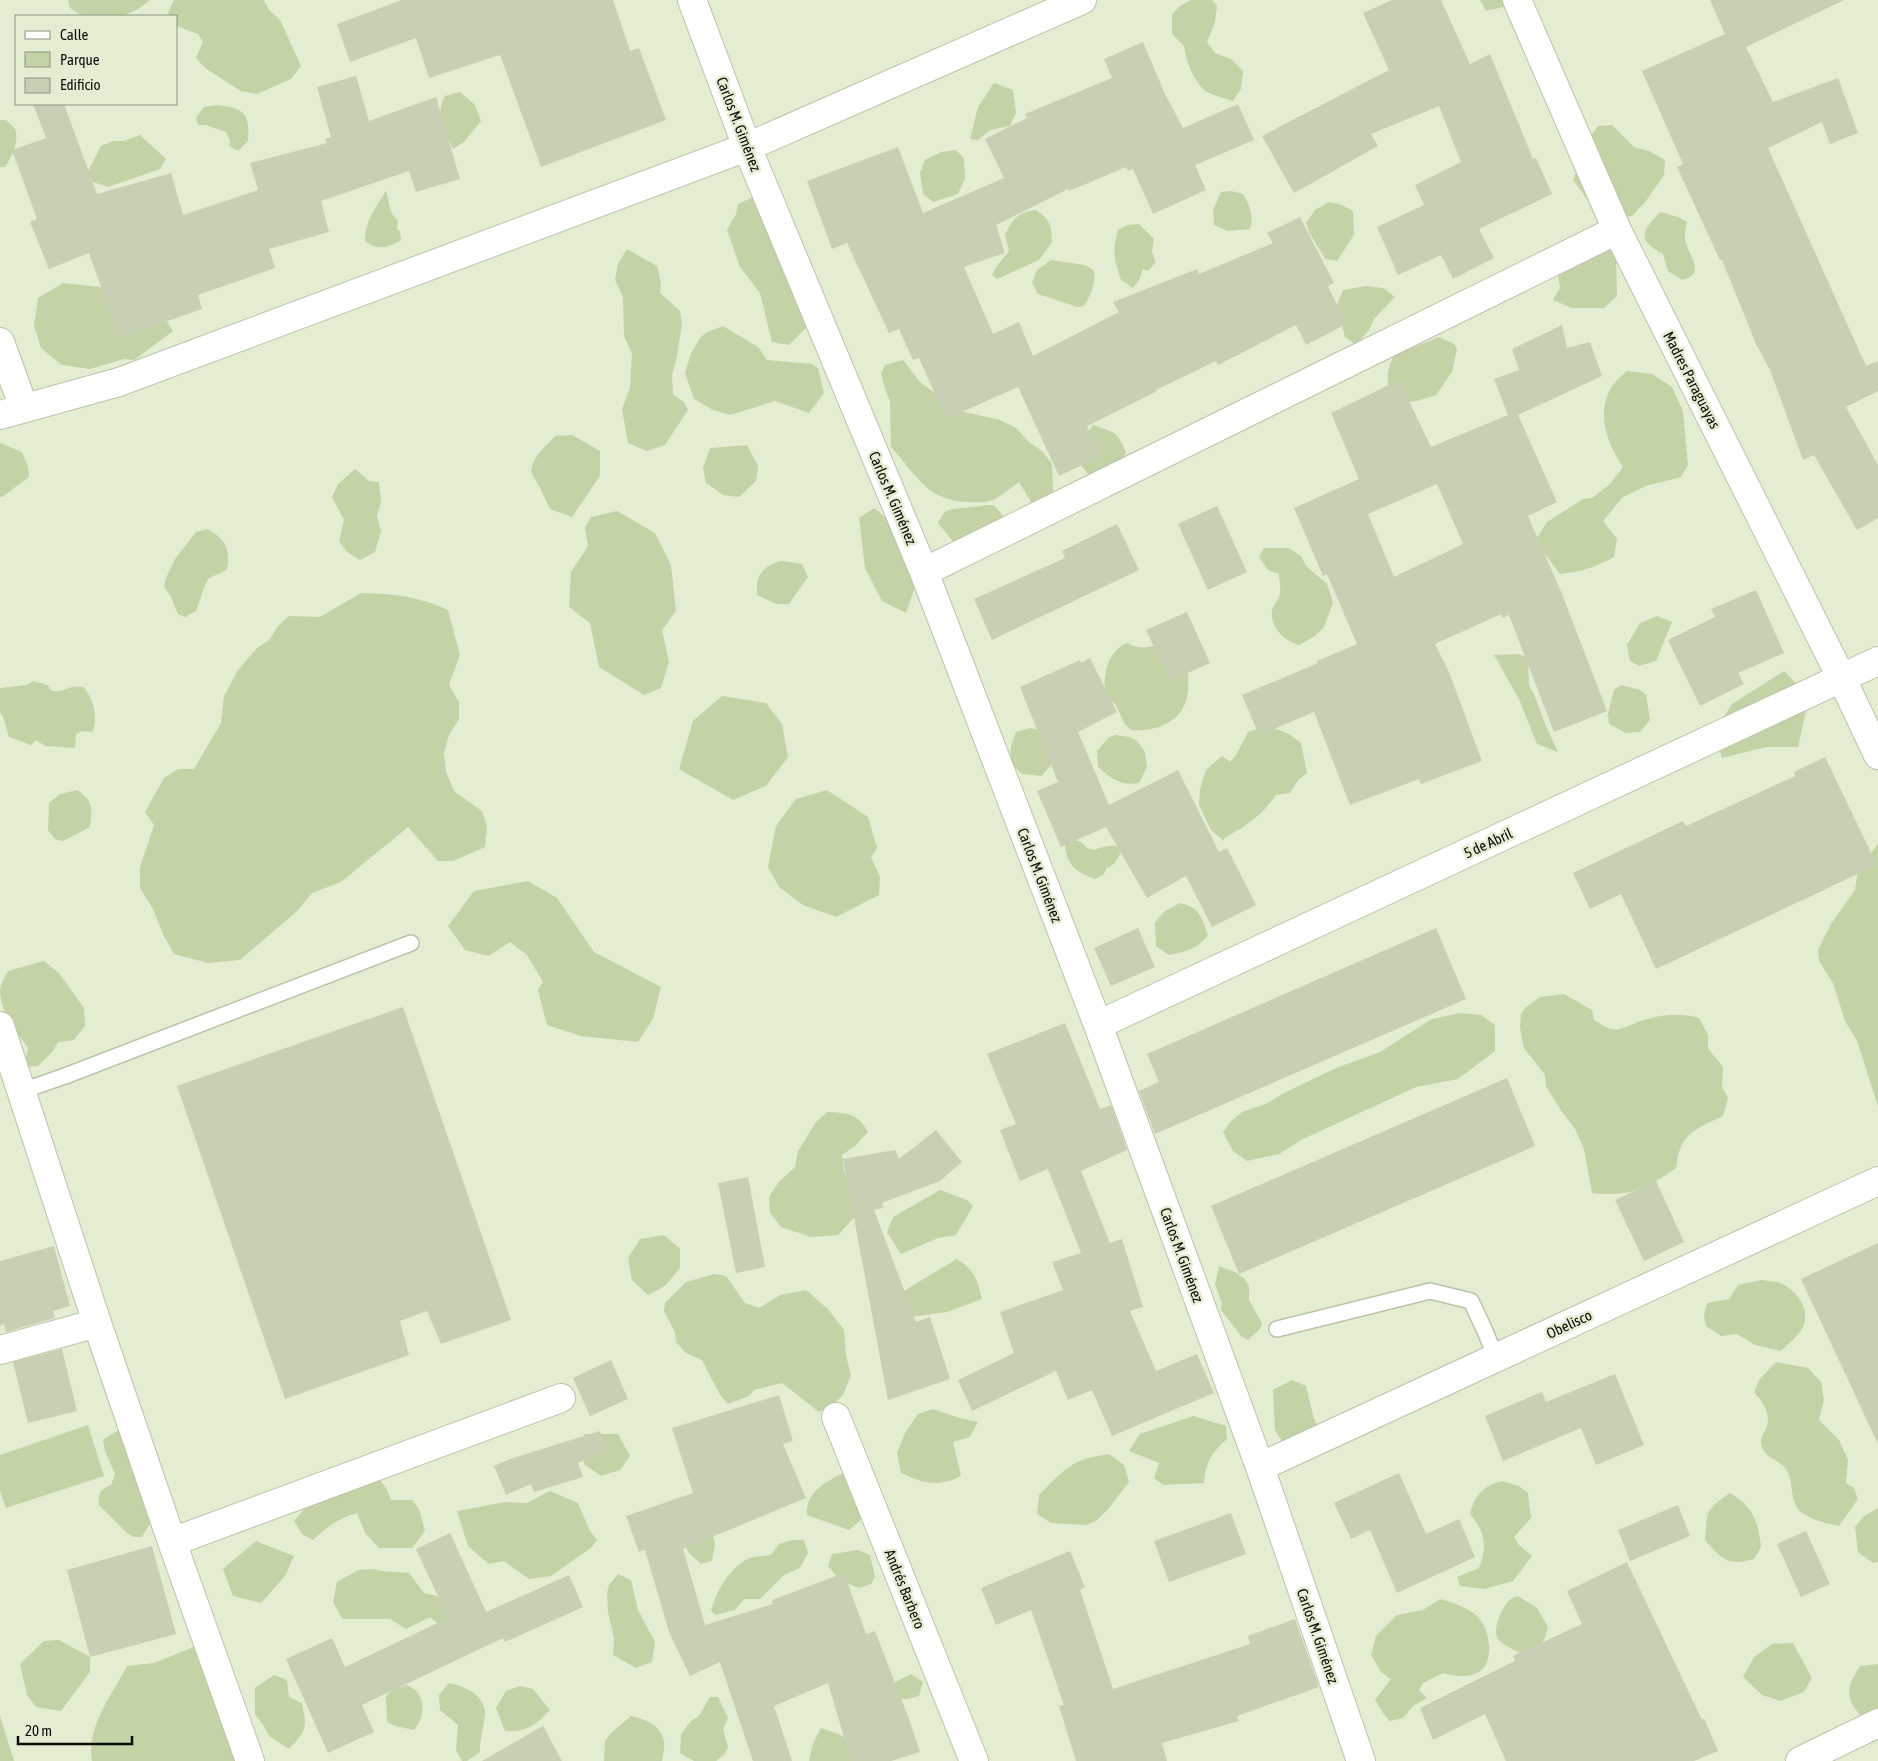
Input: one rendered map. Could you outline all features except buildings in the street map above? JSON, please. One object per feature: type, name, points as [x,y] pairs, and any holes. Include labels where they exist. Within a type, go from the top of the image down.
[{"type":"street","name":"Carlos M. Giménez","points":[[692,0],[747,147],[924,572],[1098,1025],[1260,1467],[1361,1761]]},
{"type":"street","points":[[0,342],[12,411],[119,382],[747,147],[1082,0]]},
{"type":"street","name":"Madres Paraguayas","points":[[1517,0],[1617,230],[1842,679],[1878,755]]},
{"type":"street","points":[[924,572],[1617,230]]},
{"type":"street","name":"5 de Abril","points":[[1098,1025],[1878,661]]},
{"type":"street","points":[[0,1026],[97,1323],[250,1761]]},
{"type":"street","name":"Obelisco","points":[[1260,1467],[1878,1181]]},
{"type":"street","points":[[0,1350],[97,1323]]},
{"type":"street","points":[[172,1542],[561,1398]]},
{"type":"street","name":"Andrés Barbero","points":[[836,1417],[974,1761]]},
{"type":"street","points":[[1800,1761],[1878,1723]]},
{"type":"lane","points":[[22,1091],[411,942]]},
{"type":"lane","points":[[1277,1329],[1430,1290],[1471,1302],[1496,1358]]},
{"type":"green space","points":[[68,0],[150,0],[138,9],[124,15],[80,15],[70,8]]},
{"type":"green space","points":[[174,0],[264,0],[269,10],[280,20],[301,66],[291,79],[257,94],[241,91],[205,68],[196,58],[203,42],[198,34],[178,27],[178,15],[169,15],[168,13]]},
{"type":"green space","points":[[1191,0],[1212,0],[1217,6],[1215,22],[1207,42],[1215,53],[1231,59],[1243,71],[1241,89],[1233,101],[1207,92],[1202,88],[1191,71],[1184,46],[1172,34],[1172,14],[1180,6]]},
{"type":"green space","points":[[1480,0],[1516,0],[1508,6],[1486,11]]},
{"type":"green space","points":[[994,83],[1013,90],[1016,113],[1010,126],[990,130],[978,140],[970,139],[978,107]]},
{"type":"green space","points":[[460,92],[475,105],[481,121],[464,142],[453,149],[440,117],[440,110],[445,96]]},
{"type":"green space","points":[[217,105],[234,108],[244,114],[248,124],[248,141],[238,151],[229,146],[230,141],[226,132],[206,125],[198,125],[196,118],[204,107]]},
{"type":"green space","points":[[0,120],[6,120],[15,129],[16,134],[14,149],[5,167],[0,167]]},
{"type":"green space","points":[[1612,125],[1634,147],[1649,151],[1665,160],[1664,175],[1646,201],[1632,216],[1618,218],[1587,199],[1573,180],[1587,141],[1598,126]]},
{"type":"green space","points":[[140,135],[166,159],[160,169],[108,187],[93,182],[88,171],[101,146],[113,141],[124,141]]},
{"type":"green space","points":[[956,150],[964,158],[965,179],[958,194],[933,202],[923,194],[920,173],[925,160],[941,152]]},
{"type":"green space","points":[[386,191],[391,211],[398,221],[397,229],[400,231],[401,240],[392,245],[378,247],[365,241],[365,234],[372,214]]},
{"type":"green space","points":[[1231,191],[1243,194],[1245,198],[1251,215],[1250,229],[1228,231],[1214,225],[1213,210],[1221,192]]},
{"type":"green space","points":[[763,192],[808,309],[806,328],[789,345],[772,342],[760,293],[740,267],[727,230],[736,214],[738,204]]},
{"type":"green space","points":[[1329,202],[1342,205],[1353,211],[1354,235],[1337,261],[1325,259],[1309,232],[1306,223],[1315,210]]},
{"type":"green space","points":[[1036,210],[1049,223],[1052,242],[1039,260],[997,279],[992,275],[1009,251],[1005,235],[1011,224],[1016,217]]},
{"type":"green space","points":[[1660,212],[1678,217],[1687,222],[1685,239],[1695,268],[1694,273],[1690,277],[1682,280],[1668,271],[1663,254],[1648,244],[1645,239],[1649,224]]},
{"type":"green space","points":[[1139,224],[1154,239],[1152,252],[1156,262],[1148,271],[1143,269],[1139,280],[1133,288],[1121,280],[1115,261],[1114,250],[1118,230],[1127,225]]},
{"type":"green space","points":[[1591,241],[1616,250],[1617,296],[1604,308],[1572,308],[1553,300],[1560,288],[1557,268]]},
{"type":"green space","points":[[627,249],[657,266],[661,283],[660,293],[680,311],[682,325],[672,375],[673,395],[684,402],[688,410],[665,445],[647,451],[628,443],[622,409],[630,388],[632,354],[624,336],[623,297],[615,280],[618,264]]},
{"type":"green space","points":[[1051,260],[1085,265],[1094,270],[1092,289],[1084,306],[1077,307],[1038,294],[1032,283],[1037,270]]},
{"type":"green space","points":[[63,283],[111,288],[164,317],[173,331],[134,360],[124,359],[90,369],[62,365],[41,348],[34,326],[38,298]]},
{"type":"green space","points":[[1365,286],[1383,288],[1395,297],[1374,319],[1369,330],[1356,345],[1345,337],[1337,305],[1343,290]]},
{"type":"green space","points":[[723,326],[758,347],[767,360],[812,364],[818,368],[824,393],[809,413],[775,401],[730,415],[713,410],[694,399],[685,373],[691,353],[701,337],[707,332]]},
{"type":"green space","points":[[1439,337],[1454,344],[1457,349],[1452,372],[1436,395],[1417,401],[1400,403],[1393,401],[1388,375],[1396,350],[1417,346]]},
{"type":"green space","points":[[903,360],[920,382],[950,404],[965,412],[1000,420],[1016,428],[1029,442],[1042,451],[1052,464],[1053,491],[1042,505],[1033,505],[1019,482],[994,500],[970,502],[955,501],[943,497],[933,492],[916,477],[891,447],[890,401],[881,373],[885,365]]},
{"type":"green space","points":[[1627,371],[1652,374],[1672,387],[1683,411],[1688,465],[1681,477],[1646,486],[1623,497],[1603,521],[1617,539],[1614,557],[1601,564],[1575,572],[1560,574],[1535,541],[1547,522],[1583,499],[1592,498],[1610,484],[1623,467],[1608,438],[1604,416],[1608,395],[1614,383]]},
{"type":"green space","points":[[1093,425],[1117,435],[1123,445],[1126,452],[1117,476],[1091,478],[1080,464],[1078,449]]},
{"type":"green space","points":[[572,435],[600,451],[600,476],[572,517],[550,509],[531,472],[537,456],[555,436]]},
{"type":"green space","points":[[0,443],[22,452],[28,467],[29,477],[2,497],[0,497]]},
{"type":"green space","points":[[747,445],[758,466],[756,481],[739,497],[723,495],[706,483],[703,468],[710,448]]},
{"type":"green space","points":[[355,469],[369,481],[379,482],[381,502],[377,516],[381,531],[375,552],[360,560],[347,552],[339,541],[344,520],[332,497],[338,484]]},
{"type":"green space","points":[[994,505],[1006,519],[956,545],[938,523],[943,514],[948,510]]},
{"type":"green space","points":[[874,508],[893,523],[916,584],[906,613],[882,601],[865,568],[859,518]]},
{"type":"green space","points":[[617,511],[655,533],[671,565],[676,611],[662,630],[669,662],[661,688],[644,695],[599,667],[590,623],[569,607],[571,572],[588,546],[585,528],[591,517]]},
{"type":"green space","points":[[208,529],[226,546],[228,556],[227,570],[209,578],[196,611],[185,617],[178,614],[170,595],[164,587],[166,578],[175,559],[196,532]]},
{"type":"green space","points":[[1264,548],[1289,548],[1301,556],[1306,566],[1327,584],[1333,603],[1324,627],[1315,636],[1299,645],[1283,637],[1273,622],[1272,611],[1280,593],[1279,574],[1268,570],[1259,557]]},
{"type":"green space","points":[[781,561],[802,564],[808,577],[789,604],[776,604],[757,595],[759,577],[762,572],[769,566]]},
{"type":"green space","points":[[361,593],[405,597],[448,610],[460,655],[449,685],[459,702],[459,719],[449,735],[444,753],[446,772],[454,791],[482,811],[487,827],[485,847],[453,861],[438,861],[408,827],[341,882],[312,893],[296,912],[240,960],[208,963],[174,954],[163,934],[153,909],[140,888],[140,867],[154,825],[145,812],[164,778],[178,769],[194,769],[221,723],[224,696],[238,670],[257,648],[269,640],[278,626],[289,616],[320,617]]},
{"type":"green space","points":[[1657,616],[1672,622],[1656,661],[1639,666],[1630,661],[1627,645],[1640,623]]},
{"type":"green space","points":[[1127,643],[1142,647],[1158,645],[1188,668],[1188,693],[1183,708],[1173,719],[1153,729],[1131,730],[1124,723],[1116,705],[1105,695],[1108,665],[1115,652]]},
{"type":"green space","points":[[1517,654],[1528,657],[1529,686],[1558,752],[1537,744],[1519,699],[1494,655]]},
{"type":"green space","points":[[1784,671],[1809,697],[1798,747],[1766,747],[1722,758],[1715,730],[1732,704]]},
{"type":"green space","points":[[33,681],[47,685],[52,691],[61,691],[78,686],[84,687],[94,709],[95,720],[92,732],[82,731],[76,734],[75,748],[45,746],[36,740],[31,745],[9,737],[0,712],[0,688],[27,685]]},
{"type":"green space","points":[[1621,685],[1640,690],[1646,695],[1650,720],[1640,732],[1626,733],[1609,724],[1608,713],[1614,690]]},
{"type":"green space","points":[[722,696],[766,703],[782,724],[788,757],[766,786],[733,800],[679,769],[693,721]]},
{"type":"green space","points":[[1031,728],[1044,732],[1054,761],[1042,776],[1022,774],[1010,763],[1011,746],[1016,732]]},
{"type":"green space","points":[[1274,728],[1289,734],[1301,743],[1307,773],[1299,779],[1290,793],[1276,795],[1255,819],[1223,840],[1211,830],[1199,805],[1200,789],[1206,770],[1222,756],[1230,762],[1236,755],[1248,732],[1257,729]]},
{"type":"green space","points":[[1116,735],[1130,737],[1137,741],[1145,752],[1147,767],[1139,783],[1132,784],[1117,781],[1098,767],[1097,751],[1109,737]]},
{"type":"green space","points":[[77,790],[83,794],[91,806],[90,827],[63,841],[56,840],[48,830],[49,803],[60,794]]},
{"type":"green space","points":[[827,790],[868,817],[877,848],[871,857],[880,877],[879,895],[836,917],[803,905],[779,887],[768,867],[776,826],[796,799]]},
{"type":"green space","points":[[1070,838],[1094,850],[1112,845],[1123,849],[1114,864],[1107,868],[1103,875],[1095,879],[1082,874],[1073,867],[1067,857],[1065,843]]},
{"type":"green space","points":[[1878,844],[1878,1106],[1857,1041],[1845,1021],[1833,983],[1819,961],[1818,950],[1831,924],[1855,890],[1858,870]]},
{"type":"green space","points":[[528,881],[557,898],[594,952],[661,987],[653,1019],[638,1042],[581,1036],[547,1025],[538,990],[543,982],[527,955],[510,942],[488,956],[465,950],[448,926],[474,891]]},
{"type":"green space","points":[[1180,903],[1187,905],[1199,914],[1208,935],[1200,944],[1191,949],[1169,955],[1156,946],[1155,922],[1165,911]]},
{"type":"green space","points":[[44,961],[59,973],[84,1008],[85,1026],[74,1040],[58,1042],[53,1051],[38,1066],[24,1067],[28,1048],[6,1013],[0,989],[8,971]]},
{"type":"green space","points":[[1564,994],[1592,1010],[1594,1020],[1611,1029],[1668,1015],[1699,1018],[1708,1035],[1708,1048],[1723,1067],[1722,1087],[1728,1098],[1723,1116],[1696,1129],[1690,1134],[1681,1147],[1676,1168],[1637,1190],[1617,1194],[1592,1193],[1584,1149],[1575,1129],[1546,1086],[1545,1075],[1524,1048],[1520,1028],[1521,1014],[1526,1007],[1540,997]]},
{"type":"green space","points":[[1460,1013],[1481,1015],[1495,1025],[1495,1051],[1458,1079],[1416,1087],[1301,1140],[1279,1154],[1247,1161],[1233,1151],[1223,1132],[1231,1121],[1242,1112],[1266,1104],[1284,1093],[1336,1068],[1380,1052],[1432,1019]]},
{"type":"green space","points":[[827,1112],[851,1115],[860,1121],[868,1132],[855,1146],[842,1155],[844,1171],[862,1209],[838,1235],[811,1237],[781,1227],[770,1213],[769,1197],[778,1183],[795,1167],[798,1151],[816,1122]]},
{"type":"green space","points":[[940,1190],[967,1200],[973,1206],[956,1235],[938,1238],[901,1254],[887,1232],[893,1217]]},
{"type":"green space","points":[[664,1235],[680,1249],[680,1268],[665,1286],[648,1295],[632,1280],[628,1258],[640,1239]]},
{"type":"green space","points":[[957,1259],[972,1272],[979,1286],[982,1299],[947,1312],[897,1319],[892,1298]]},
{"type":"green space","points":[[1219,1266],[1235,1272],[1244,1278],[1249,1286],[1249,1300],[1262,1323],[1260,1329],[1248,1340],[1241,1336],[1221,1310],[1222,1303],[1215,1285]]},
{"type":"green space","points":[[714,1274],[726,1276],[745,1303],[759,1308],[780,1295],[806,1290],[828,1309],[844,1330],[846,1356],[851,1375],[843,1395],[834,1404],[819,1412],[782,1383],[754,1390],[749,1396],[728,1404],[720,1395],[702,1360],[686,1353],[676,1342],[675,1332],[664,1311],[665,1303],[686,1282]]},
{"type":"green space","points":[[1761,1280],[1777,1282],[1789,1288],[1799,1298],[1805,1311],[1802,1328],[1794,1339],[1781,1351],[1755,1345],[1737,1334],[1721,1336],[1706,1326],[1704,1315],[1707,1303],[1729,1299],[1738,1285]]},
{"type":"green space","points":[[1776,1362],[1808,1368],[1821,1382],[1824,1400],[1819,1420],[1839,1440],[1848,1460],[1846,1483],[1854,1488],[1858,1499],[1839,1526],[1813,1519],[1801,1512],[1794,1501],[1787,1471],[1766,1453],[1761,1444],[1768,1416],[1763,1403],[1754,1392],[1759,1380]]},
{"type":"green space","points":[[1292,1380],[1306,1386],[1314,1419],[1321,1432],[1283,1443],[1275,1430],[1273,1390]]},
{"type":"green space","points":[[933,1409],[978,1422],[970,1437],[953,1442],[961,1476],[937,1483],[923,1482],[901,1473],[897,1453],[905,1433],[918,1414]]},
{"type":"green space","points":[[1193,1416],[1226,1426],[1227,1439],[1210,1458],[1204,1483],[1163,1485],[1154,1478],[1159,1463],[1129,1451],[1140,1434]]},
{"type":"green space","points":[[88,1425],[104,1476],[6,1508],[0,1491],[0,1455]]},
{"type":"green space","points":[[126,1425],[152,1520],[142,1537],[134,1537],[127,1533],[99,1505],[100,1492],[111,1485],[115,1474],[105,1451],[103,1440]]},
{"type":"green space","points":[[585,1434],[618,1434],[630,1456],[620,1470],[601,1476],[584,1464],[580,1445]]},
{"type":"green space","points":[[1109,1454],[1124,1465],[1129,1482],[1109,1508],[1096,1521],[1086,1525],[1051,1523],[1037,1514],[1039,1495],[1063,1472],[1077,1462]]},
{"type":"green space","points":[[843,1473],[871,1476],[876,1507],[849,1530],[807,1515],[809,1500],[813,1494],[824,1484]]},
{"type":"green space","points":[[379,1478],[391,1500],[412,1500],[419,1509],[425,1531],[412,1548],[379,1548],[365,1533],[357,1513],[333,1524],[313,1540],[302,1534],[294,1521],[312,1500]]},
{"type":"green space","points":[[1502,1481],[1519,1486],[1528,1493],[1532,1517],[1514,1537],[1518,1544],[1532,1556],[1513,1581],[1484,1589],[1460,1586],[1457,1577],[1479,1568],[1483,1553],[1484,1540],[1482,1534],[1470,1514],[1474,1502],[1485,1489]]},
{"type":"green space","points":[[550,1491],[578,1503],[590,1531],[597,1540],[592,1547],[551,1576],[529,1579],[504,1561],[489,1564],[468,1546],[457,1511],[505,1502],[527,1503]]},
{"type":"green space","points":[[1730,1493],[1744,1503],[1756,1522],[1761,1547],[1754,1559],[1731,1562],[1716,1552],[1705,1540],[1707,1517],[1711,1508]]},
{"type":"green space","points":[[1878,1508],[1878,1562],[1873,1563],[1858,1552],[1855,1527],[1864,1516]]},
{"type":"green space","points":[[711,1528],[715,1544],[712,1561],[701,1564],[689,1553],[678,1533]]},
{"type":"green space","points":[[792,1540],[804,1540],[808,1553],[800,1568],[784,1575],[760,1599],[744,1599],[735,1610],[715,1615],[711,1610],[713,1603],[723,1582],[738,1565],[750,1558],[771,1555],[779,1544]]},
{"type":"green space","points":[[256,1541],[294,1556],[285,1576],[261,1603],[233,1596],[223,1569]]},
{"type":"green space","points":[[858,1550],[870,1555],[875,1577],[871,1584],[859,1588],[841,1581],[828,1566],[832,1554]]},
{"type":"green space","points":[[375,1569],[409,1573],[424,1593],[472,1604],[443,1628],[430,1617],[406,1629],[390,1619],[342,1619],[333,1602],[337,1582],[358,1570]]},
{"type":"green space","points":[[618,1574],[631,1580],[638,1610],[655,1642],[652,1662],[636,1668],[613,1655],[614,1638],[608,1612],[607,1593],[609,1585]]},
{"type":"green space","points":[[1518,1596],[1537,1608],[1548,1627],[1537,1655],[1526,1655],[1519,1652],[1505,1645],[1497,1637],[1496,1628],[1502,1611],[1508,1602]]},
{"type":"green space","points":[[1440,1599],[1470,1611],[1482,1622],[1486,1630],[1489,1646],[1487,1662],[1483,1669],[1473,1675],[1460,1676],[1443,1673],[1423,1683],[1419,1690],[1427,1698],[1413,1706],[1403,1718],[1390,1721],[1375,1700],[1391,1679],[1381,1672],[1371,1655],[1376,1636],[1397,1615],[1423,1610]]},
{"type":"green space","points":[[59,1640],[90,1657],[90,1672],[61,1711],[36,1707],[27,1695],[20,1664],[44,1641]]},
{"type":"green space","points":[[1793,1643],[1812,1678],[1804,1692],[1780,1701],[1762,1695],[1743,1677],[1754,1657],[1772,1644]]},
{"type":"green space","points":[[196,1646],[244,1761],[92,1761],[91,1748],[96,1724],[127,1666],[154,1663]]},
{"type":"green space","points":[[1878,1664],[1878,1730],[1857,1711],[1850,1699],[1849,1692],[1851,1682],[1860,1666]]},
{"type":"green space","points":[[911,1674],[923,1682],[919,1696],[908,1699],[886,1698],[893,1683]]},
{"type":"green space","points":[[274,1675],[287,1680],[289,1697],[302,1703],[305,1718],[304,1728],[289,1749],[269,1736],[255,1714],[255,1688]]},
{"type":"green space","points":[[449,1683],[471,1691],[480,1699],[485,1710],[480,1752],[467,1761],[462,1761],[456,1750],[458,1725],[440,1710],[439,1695]]},
{"type":"green space","points":[[407,1685],[416,1691],[422,1702],[420,1722],[414,1730],[395,1726],[387,1722],[386,1696],[393,1689]]},
{"type":"green space","points":[[520,1686],[533,1689],[550,1710],[530,1727],[519,1731],[505,1731],[496,1708],[506,1691]]},
{"type":"green space","points":[[710,1697],[718,1697],[728,1718],[723,1729],[728,1747],[725,1754],[716,1761],[694,1761],[680,1753],[681,1734],[691,1721],[699,1716]]},
{"type":"green space","points":[[0,1716],[14,1761],[0,1761]]},
{"type":"green space","points":[[631,1716],[647,1721],[660,1731],[664,1743],[662,1761],[604,1761],[605,1741],[610,1734]]},
{"type":"green space","points":[[821,1728],[841,1735],[853,1746],[851,1761],[809,1761],[812,1746]]}]
